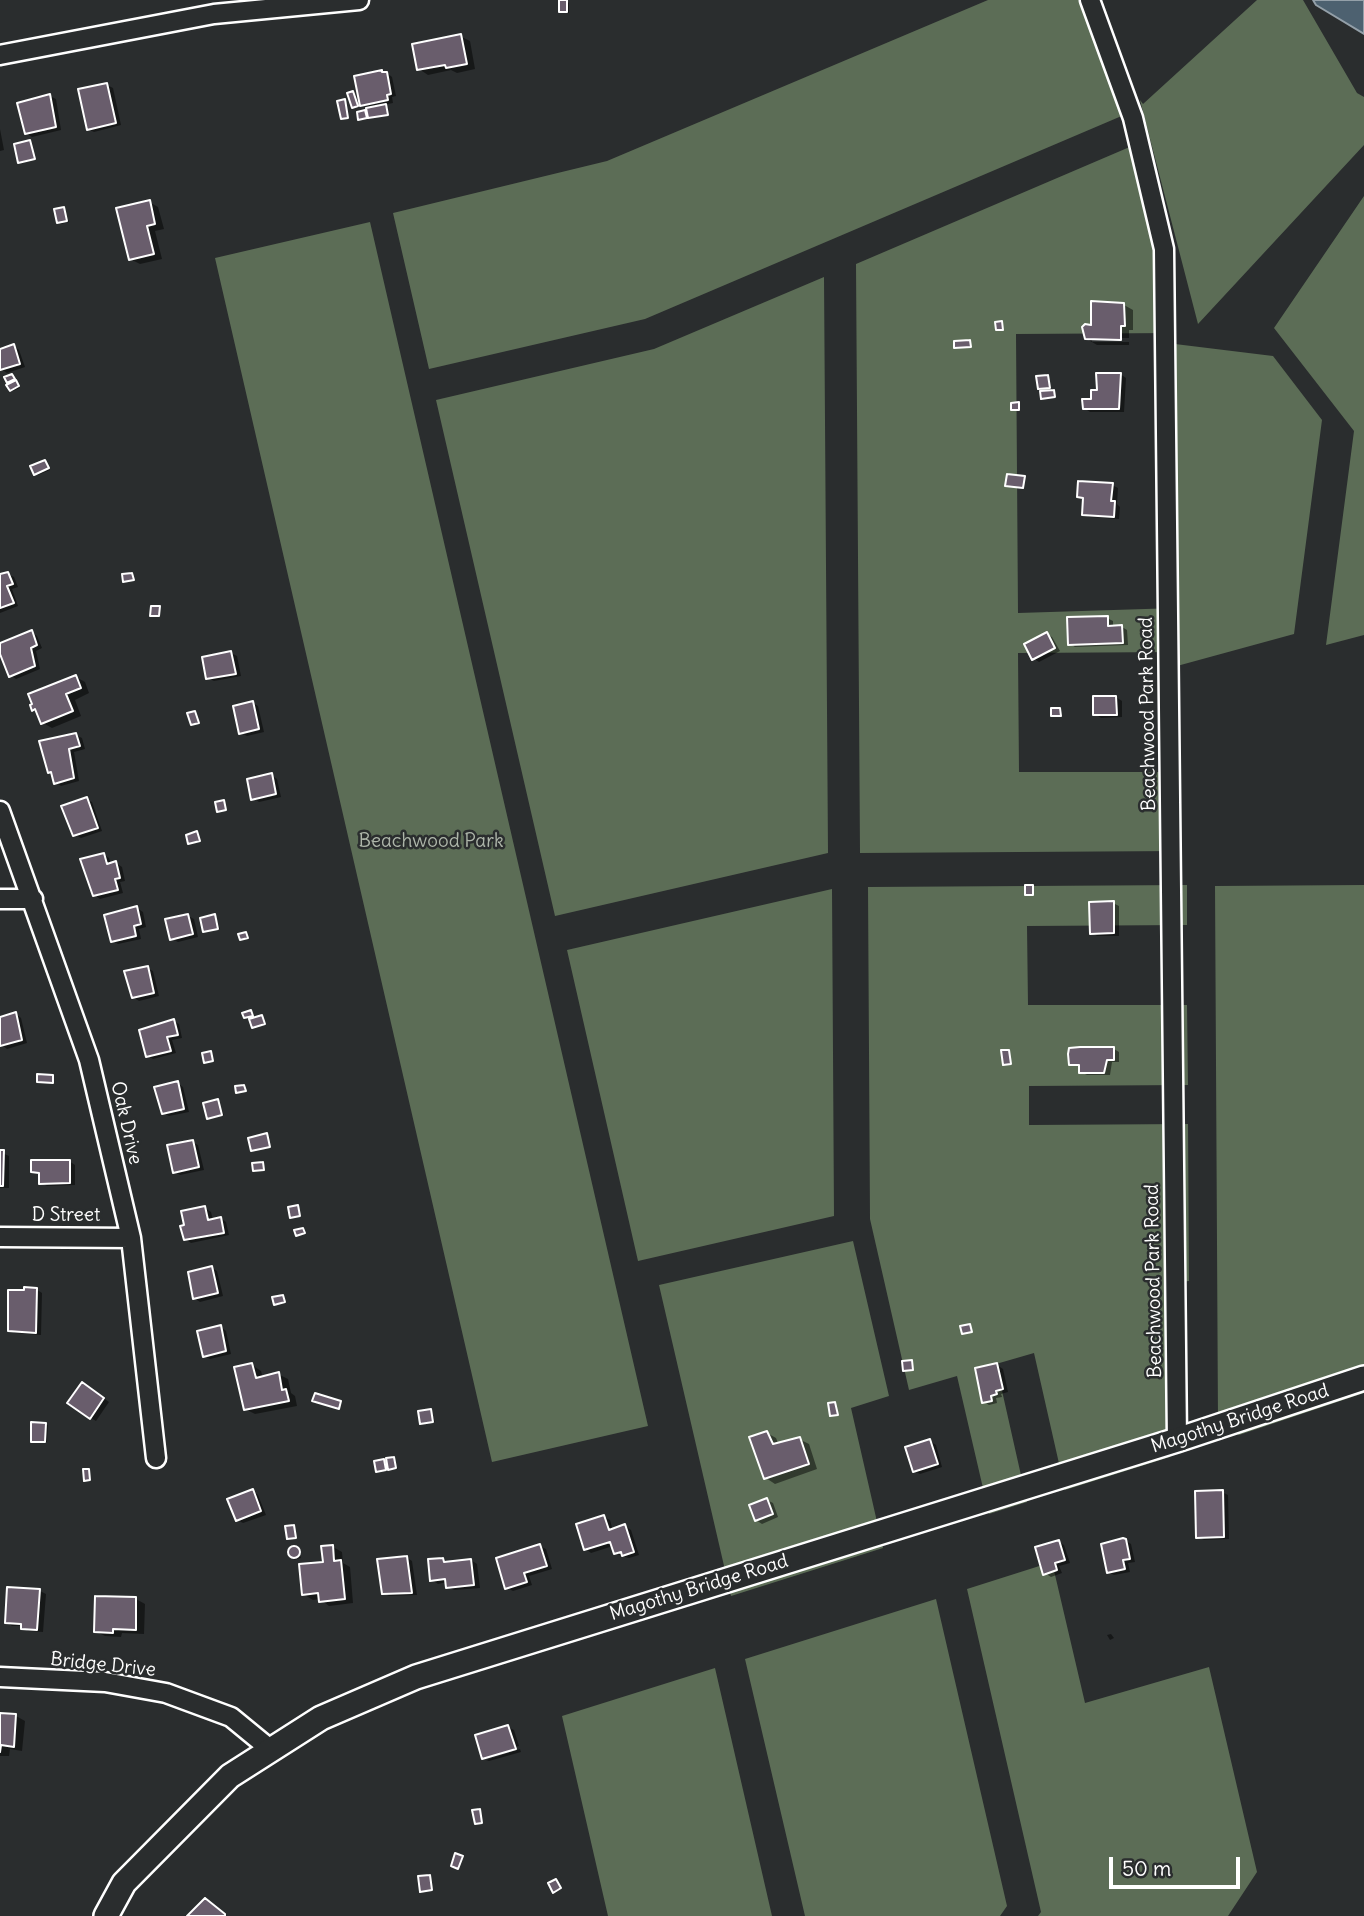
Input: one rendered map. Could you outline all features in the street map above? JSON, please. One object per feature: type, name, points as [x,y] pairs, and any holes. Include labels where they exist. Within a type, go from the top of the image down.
[{"type":"main road","name":"Magothy Bridge Road","points":[[106,1916],[124,1883],[230,1776],[321,1718],[416,1677],[1177,1440],[1364,1378]]},
{"type":"street","points":[[0,55],[214,7],[359,0]]},
{"type":"street","name":"Beachwood Park Road","points":[[1090,0],[1133,118],[1164,248],[1177,1440]]},
{"type":"street","name":"Oak Drive","points":[[0,811],[89,1059],[131,1238],[156,1458]]},
{"type":"street","points":[[0,899],[33,900]]},
{"type":"street","name":"D Street","points":[[0,1237],[131,1238]]},
{"type":"street","name":"Bridge Drive","points":[[0,1677],[105,1682],[166,1693],[232,1717],[270,1749]]},
{"type":"green space","points":[[988,0],[1102,0],[1131,112],[645,319],[429,369],[393,213],[607,161]]},
{"type":"green space","points":[[1257,0],[1303,0],[1357,93],[1364,97],[1364,145],[1198,324],[1140,100],[1143,104]]},
{"type":"green space","points":[[1139,143],[1175,293],[1175,333],[1016,334],[1018,613],[1177,608],[1175,344],[1273,356],[1322,420],[1294,634],[1177,666],[1177,652],[1018,653],[1019,772],[1178,772],[1179,851],[860,853],[856,264]]},
{"type":"green space","points":[[1364,196],[1364,635],[1326,645],[1354,431],[1274,328]]},
{"type":"green space","name":"Beachwood Park","points":[[370,222],[648,1426],[492,1462],[215,258]]},
{"type":"green space","name":"Beachwood Park","points":[[824,277],[828,853],[555,916],[436,400],[654,349]]},
{"type":"green space","points":[[1187,885],[1187,925],[1027,926],[1028,1005],[1187,1005],[1188,1085],[1029,1086],[1029,1125],[1188,1124],[1189,1281],[1179,1282],[1181,1437],[1170,1457],[1065,1490],[1034,1353],[996,1364],[1027,1502],[989,1514],[957,1376],[909,1390],[870,1219],[868,887]]},
{"type":"green space","points":[[1364,885],[1364,1393],[1239,1435],[1218,1423],[1215,886]]},
{"type":"green space","points":[[832,889],[834,1216],[638,1261],[567,950]]},
{"type":"green space","points":[[853,1241],[889,1396],[851,1408],[883,1548],[731,1596],[659,1285]]},
{"type":"green space","points":[[1052,1562],[1085,1703],[1209,1667],[1257,1872],[1228,1916],[1038,1916],[1041,1912],[967,1589]]},
{"type":"green space","points":[[936,1599],[1007,1906],[1000,1916],[805,1916],[745,1659]]},
{"type":"green space","points":[[715,1668],[772,1916],[608,1916],[562,1716]]},
{"type":"water","points":[[1313,0],[1364,0],[1364,34],[1316,5]]},
{"type":"building","points":[[559,0],[567,0],[567,12],[559,12]]},
{"type":"building","points":[[461,34],[467,64],[417,70],[412,44]]},
{"type":"building","points":[[382,70],[387,72],[391,94],[387,95],[388,100],[360,106],[354,76]]},
{"type":"building","points":[[107,83],[116,123],[87,130],[78,89]]},
{"type":"building","points":[[353,91],[358,106],[352,108],[347,93]]},
{"type":"building","points":[[50,94],[56,127],[25,134],[17,103]]},
{"type":"building","points":[[345,99],[348,118],[341,119],[337,101]]},
{"type":"building","points":[[386,104],[388,115],[368,118],[366,108]]},
{"type":"building","points":[[365,110],[367,118],[358,120],[357,112]]},
{"type":"building","points":[[30,140],[35,159],[18,163],[14,144]]},
{"type":"building","points":[[150,200],[155,224],[147,226],[154,254],[129,260],[116,208]]},
{"type":"building","points":[[64,207],[67,221],[57,223],[54,209]]},
{"type":"building","points":[[1091,301],[1124,303],[1125,326],[1121,326],[1121,340],[1085,339],[1082,327],[1085,324],[1091,325]]},
{"type":"building","points":[[1002,321],[1003,330],[996,330],[995,322]]},
{"type":"building","points":[[970,340],[971,347],[954,348],[954,341]]},
{"type":"building","points":[[14,344],[20,364],[0,370],[0,349]]},
{"type":"building","points":[[1096,373],[1121,373],[1119,409],[1083,409],[1082,399],[1091,399],[1091,390],[1097,390]]},
{"type":"building","points":[[12,374],[15,379],[7,383],[4,377]]},
{"type":"building","points":[[1048,375],[1050,388],[1038,389],[1036,376]]},
{"type":"building","points":[[16,380],[19,386],[10,391],[6,385]]},
{"type":"building","points":[[1054,390],[1055,397],[1041,399],[1040,391]]},
{"type":"building","points":[[1019,402],[1019,410],[1011,410],[1011,403]]},
{"type":"building","points":[[45,460],[49,468],[34,475],[30,466]]},
{"type":"building","points":[[1007,474],[1025,476],[1023,488],[1005,486]]},
{"type":"building","points":[[1078,481],[1113,483],[1111,501],[1115,501],[1114,517],[1082,515],[1083,498],[1077,497]]},
{"type":"building","points":[[8,572],[13,584],[7,586],[14,603],[0,608],[0,574]]},
{"type":"building","points":[[132,573],[134,580],[123,582],[122,574]]},
{"type":"building","points":[[151,606],[160,606],[159,616],[150,616]]},
{"type":"building","points":[[1108,616],[1108,626],[1122,625],[1123,643],[1068,645],[1067,617]]},
{"type":"building","points":[[32,630],[37,645],[31,648],[35,666],[9,677],[0,654],[0,643]]},
{"type":"building","points":[[1047,632],[1055,648],[1032,660],[1024,644]]},
{"type":"building","points":[[231,651],[236,674],[206,679],[202,657]]},
{"type":"building","points":[[76,675],[81,688],[66,694],[73,711],[41,724],[35,709],[32,711],[28,694]]},
{"type":"building","points":[[1093,696],[1116,696],[1117,715],[1093,715]]},
{"type":"building","points":[[253,701],[259,729],[239,734],[233,706]]},
{"type":"building","points":[[1051,708],[1060,708],[1061,716],[1051,716]]},
{"type":"building","points":[[195,711],[199,723],[191,725],[187,713]]},
{"type":"building","points":[[76,733],[80,746],[69,749],[74,778],[54,784],[39,741]]},
{"type":"building","points":[[272,773],[276,794],[251,800],[247,779]]},
{"type":"building","points":[[87,797],[98,828],[73,836],[61,806]]},
{"type":"building","points":[[224,800],[226,810],[217,812],[215,802]]},
{"type":"building","points":[[197,831],[200,841],[188,844],[186,835]]},
{"type":"building","points":[[104,853],[107,864],[116,861],[120,878],[115,879],[118,890],[93,896],[80,859]]},
{"type":"building","points":[[1025,885],[1033,885],[1033,895],[1025,895]]},
{"type":"building","points":[[1114,901],[1114,933],[1090,934],[1089,902]]},
{"type":"building","points":[[137,906],[141,924],[134,926],[136,936],[111,942],[104,915]]},
{"type":"building","points":[[188,914],[193,934],[170,940],[165,919]]},
{"type":"building","points":[[215,914],[218,929],[203,932],[200,918]]},
{"type":"building","points":[[246,932],[248,938],[240,940],[238,934]]},
{"type":"building","points":[[148,966],[154,993],[132,998],[124,971]]},
{"type":"building","points":[[251,1010],[253,1016],[244,1018],[242,1013]]},
{"type":"building","points":[[16,1012],[22,1040],[0,1046],[0,1017]]},
{"type":"building","points":[[262,1015],[265,1024],[252,1028],[249,1019]]},
{"type":"building","points":[[174,1019],[178,1035],[167,1037],[171,1051],[146,1057],[139,1030]]},
{"type":"building","points":[[1114,1047],[1114,1060],[1107,1060],[1104,1073],[1079,1073],[1079,1065],[1069,1065],[1068,1054],[1069,1048]]},
{"type":"building","points":[[1001,1050],[1009,1050],[1011,1064],[1003,1065]]},
{"type":"building","points":[[211,1051],[213,1061],[204,1063],[202,1053]]},
{"type":"building","points":[[37,1074],[53,1075],[53,1083],[37,1082]]},
{"type":"building","points":[[178,1081],[184,1109],[162,1114],[154,1087]]},
{"type":"building","points":[[244,1085],[246,1091],[236,1093],[235,1086]]},
{"type":"building","points":[[218,1099],[222,1115],[207,1119],[203,1103]]},
{"type":"building","points":[[267,1133],[270,1147],[251,1151],[248,1138]]},
{"type":"building","points":[[193,1140],[199,1167],[173,1173],[167,1145]]},
{"type":"building","points":[[0,1150],[4,1150],[3,1186],[0,1186]]},
{"type":"building","points":[[31,1160],[70,1160],[70,1183],[39,1184],[39,1173],[31,1172]]},
{"type":"building","points":[[263,1162],[264,1170],[253,1171],[252,1163]]},
{"type":"building","points":[[298,1205],[300,1216],[290,1218],[288,1207]]},
{"type":"building","points":[[205,1206],[208,1220],[221,1217],[224,1233],[184,1240],[180,1226],[184,1225],[181,1211]]},
{"type":"building","points":[[303,1228],[305,1233],[296,1236],[294,1230]]},
{"type":"building","points":[[212,1266],[218,1293],[193,1299],[188,1272]]},
{"type":"building","points":[[24,1287],[37,1288],[36,1333],[8,1331],[8,1290],[24,1290]]},
{"type":"building","points":[[283,1295],[285,1302],[274,1305],[272,1297]]},
{"type":"building","points":[[970,1324],[972,1332],[962,1334],[960,1326]]},
{"type":"building","points":[[221,1325],[226,1351],[203,1357],[197,1331]]},
{"type":"building","points":[[912,1360],[913,1370],[903,1371],[902,1361]]},
{"type":"building","points":[[252,1363],[256,1378],[279,1372],[282,1390],[286,1389],[289,1401],[244,1410],[234,1367]]},
{"type":"building","points":[[997,1363],[1003,1389],[991,1396],[992,1401],[982,1403],[975,1368]]},
{"type":"building","points":[[82,1382],[104,1398],[90,1419],[67,1403]]},
{"type":"building","points":[[315,1393],[341,1401],[339,1409],[312,1401]]},
{"type":"building","points":[[835,1402],[838,1415],[830,1416],[828,1403]]},
{"type":"building","points":[[431,1409],[433,1422],[420,1424],[418,1411]]},
{"type":"building","points":[[31,1422],[46,1423],[45,1442],[31,1442]]},
{"type":"building","points":[[767,1431],[773,1444],[800,1437],[809,1464],[764,1479],[749,1437]]},
{"type":"building","points":[[930,1439],[938,1464],[913,1472],[905,1447]]},
{"type":"building","points":[[394,1457],[396,1468],[388,1470],[386,1458]]},
{"type":"building","points":[[384,1459],[386,1470],[376,1472],[374,1461]]},
{"type":"building","points":[[83,1469],[89,1469],[90,1480],[84,1481]]},
{"type":"building","points":[[253,1489],[261,1511],[236,1521],[227,1499]]},
{"type":"building","points":[[1223,1490],[1224,1537],[1196,1538],[1195,1491]]},
{"type":"building","points":[[767,1498],[773,1514],[755,1521],[749,1505]]},
{"type":"building","points":[[604,1515],[609,1530],[625,1524],[634,1552],[622,1556],[621,1552],[614,1554],[610,1542],[584,1550],[576,1524]]},
{"type":"building","points":[[294,1525],[296,1538],[287,1539],[285,1526]]},
{"type":"building","points":[[1126,1539],[1130,1559],[1123,1560],[1125,1569],[1107,1573],[1101,1544]]},
{"type":"building","points":[[1059,1540],[1065,1560],[1055,1563],[1057,1570],[1043,1575],[1035,1547]]},
{"type":"building","points":[[540,1544],[547,1566],[524,1573],[527,1582],[505,1589],[496,1558]]},
{"type":"building","points":[[333,1545],[334,1561],[341,1560],[345,1599],[319,1602],[318,1593],[302,1595],[299,1564],[323,1562],[321,1546]]},
{"type":"building","points":[[294,1546],[300,1552],[294,1558],[288,1552]]},
{"type":"building","points":[[407,1556],[412,1593],[382,1594],[377,1559]]},
{"type":"building","points":[[443,1558],[444,1562],[471,1559],[474,1585],[446,1588],[445,1579],[430,1581],[428,1559]]},
{"type":"building","points":[[7,1587],[40,1589],[37,1630],[21,1629],[21,1624],[5,1623]]},
{"type":"building","points":[[95,1596],[136,1597],[136,1630],[94,1632]]},
{"type":"building","points":[[0,1713],[16,1714],[14,1747],[1,1745],[0,1752]]},
{"type":"building","points":[[508,1725],[516,1749],[482,1759],[475,1735]]},
{"type":"building","points":[[480,1809],[482,1823],[475,1824],[472,1810]]},
{"type":"building","points":[[455,1853],[463,1856],[458,1869],[451,1866]]},
{"type":"building","points":[[430,1875],[432,1890],[420,1892],[418,1876]]},
{"type":"building","points":[[556,1879],[561,1888],[553,1893],[548,1883]]},
{"type":"building","points":[[205,1898],[225,1914],[225,1916],[187,1916]]}]
